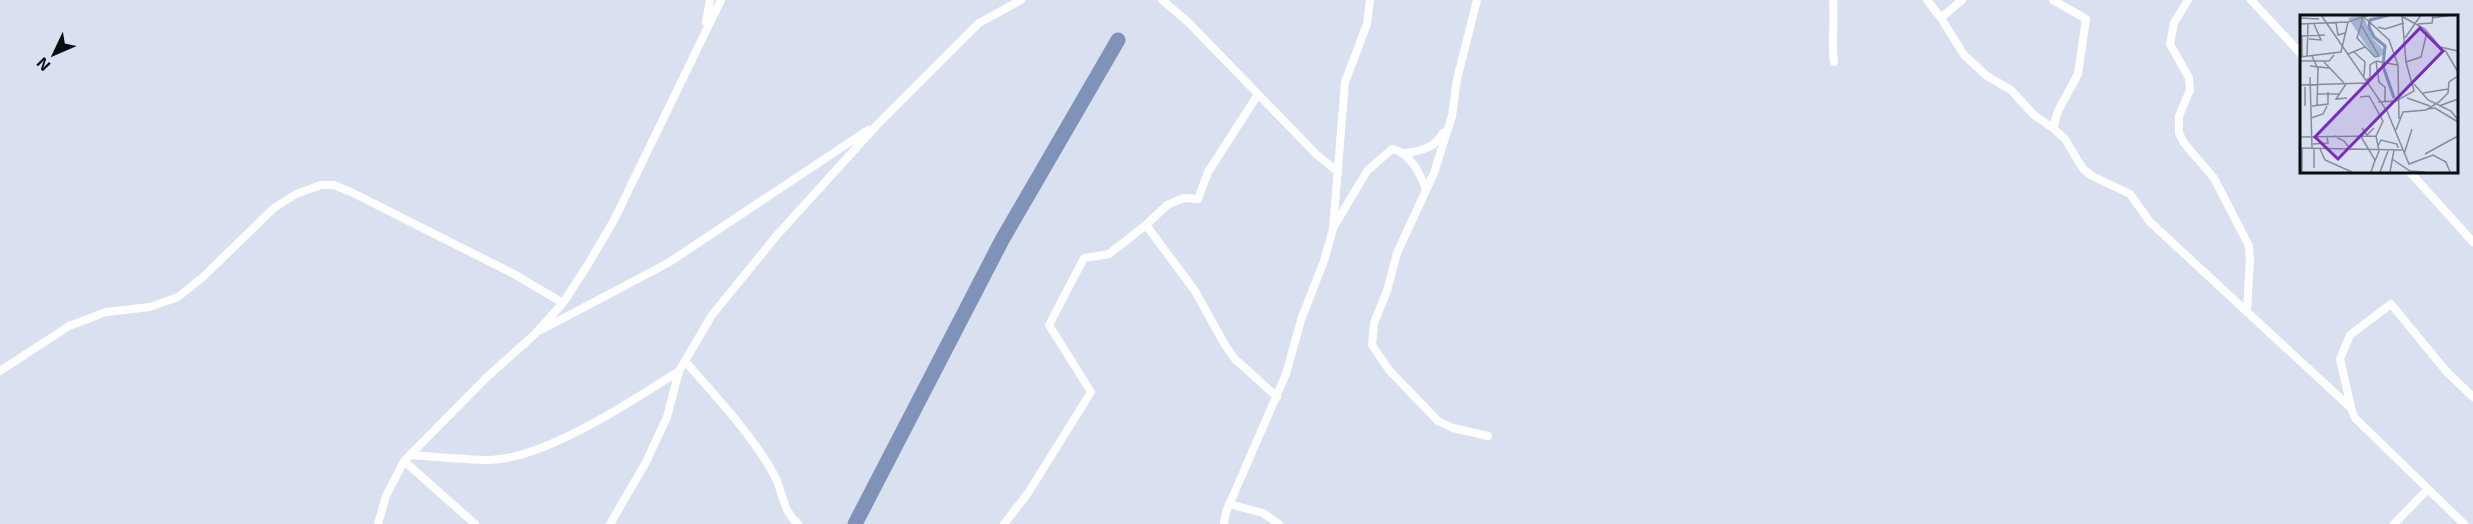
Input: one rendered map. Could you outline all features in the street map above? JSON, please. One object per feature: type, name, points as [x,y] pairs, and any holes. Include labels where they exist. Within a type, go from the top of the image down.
[{"type":"street","points":[[704,32],[710,0]]},
{"type":"street","points":[[378,524],[386,496],[404,461],[486,378],[535,334],[562,303],[615,220],[721,0]]},
{"type":"street","points":[[610,524],[646,462],[667,417],[679,371],[712,315],[778,234],[877,125],[979,23],[1021,0]]},
{"type":"street","points":[[1162,0],[1188,22],[1257,96],[1316,154],[1338,171]]},
{"type":"street","points":[[1224,524],[1230,504],[1286,374],[1300,320],[1324,261],[1333,229],[1334,194],[1345,82],[1367,24],[1370,0]]},
{"type":"street","points":[[1477,0],[1457,80],[1452,116],[1426,190],[1397,253],[1387,291],[1374,323],[1372,345],[1389,370],[1438,421],[1453,428],[1488,435]]},
{"type":"street","points":[[1833,0],[1835,20],[1831,42],[1834,62]]},
{"type":"street","points":[[1927,0],[1964,55],[1987,76],[2011,90],[2034,115],[2053,128],[2065,140],[2083,169],[2099,180],[2130,194],[2150,222],[2351,408]]},
{"type":"street","points":[[1941,18],[1962,0]]},
{"type":"street","points":[[2053,0],[2086,19],[2078,74],[2058,111],[2053,128]]},
{"type":"street","points":[[2188,0],[2174,23],[2170,44],[2189,78],[2190,90],[2179,116],[2179,133],[2214,178],[2249,246],[2247,312]]},
{"type":"street","points":[[2251,0],[2300,53]]},
{"type":"street","points":[[1005,524],[1028,493],[1091,392],[1049,325],[1084,258],[1109,254],[1167,205],[1184,198],[1198,199],[1208,172],[1257,96]]},
{"type":"street","points":[[1333,229],[1371,167],[1392,150],[1404,153],[1428,149],[1437,142],[1452,116]]},
{"type":"street","points":[[535,334],[668,263],[877,125]]},
{"type":"street","points":[[1404,153],[1426,190]]},
{"type":"street","points":[[2410,172],[2473,242]]},
{"type":"street","points":[[0,371],[69,326],[105,312],[150,307],[178,297],[204,276],[274,208],[296,194],[321,185],[334,185],[351,192],[514,274],[562,303]]},
{"type":"street","points":[[1146,225],[1195,291],[1235,360],[1277,398]]},
{"type":"street","points":[[2464,524],[2355,418],[2340,359],[2350,335],[2391,304],[2446,371],[2473,397]]},
{"type":"street","points":[[685,361],[735,420],[772,470],[780,486],[787,512],[798,524]]},
{"type":"street","points":[[411,455],[490,460],[513,457],[542,448],[623,407],[679,371]]},
{"type":"street","points":[[404,461],[475,524]]},
{"type":"street","points":[[2394,524],[2427,490]]},
{"type":"street","points":[[1230,504],[1263,513],[1279,524]]},
{"type":"waterway","points":[[855,524],[1002,240],[1118,40]]}]
